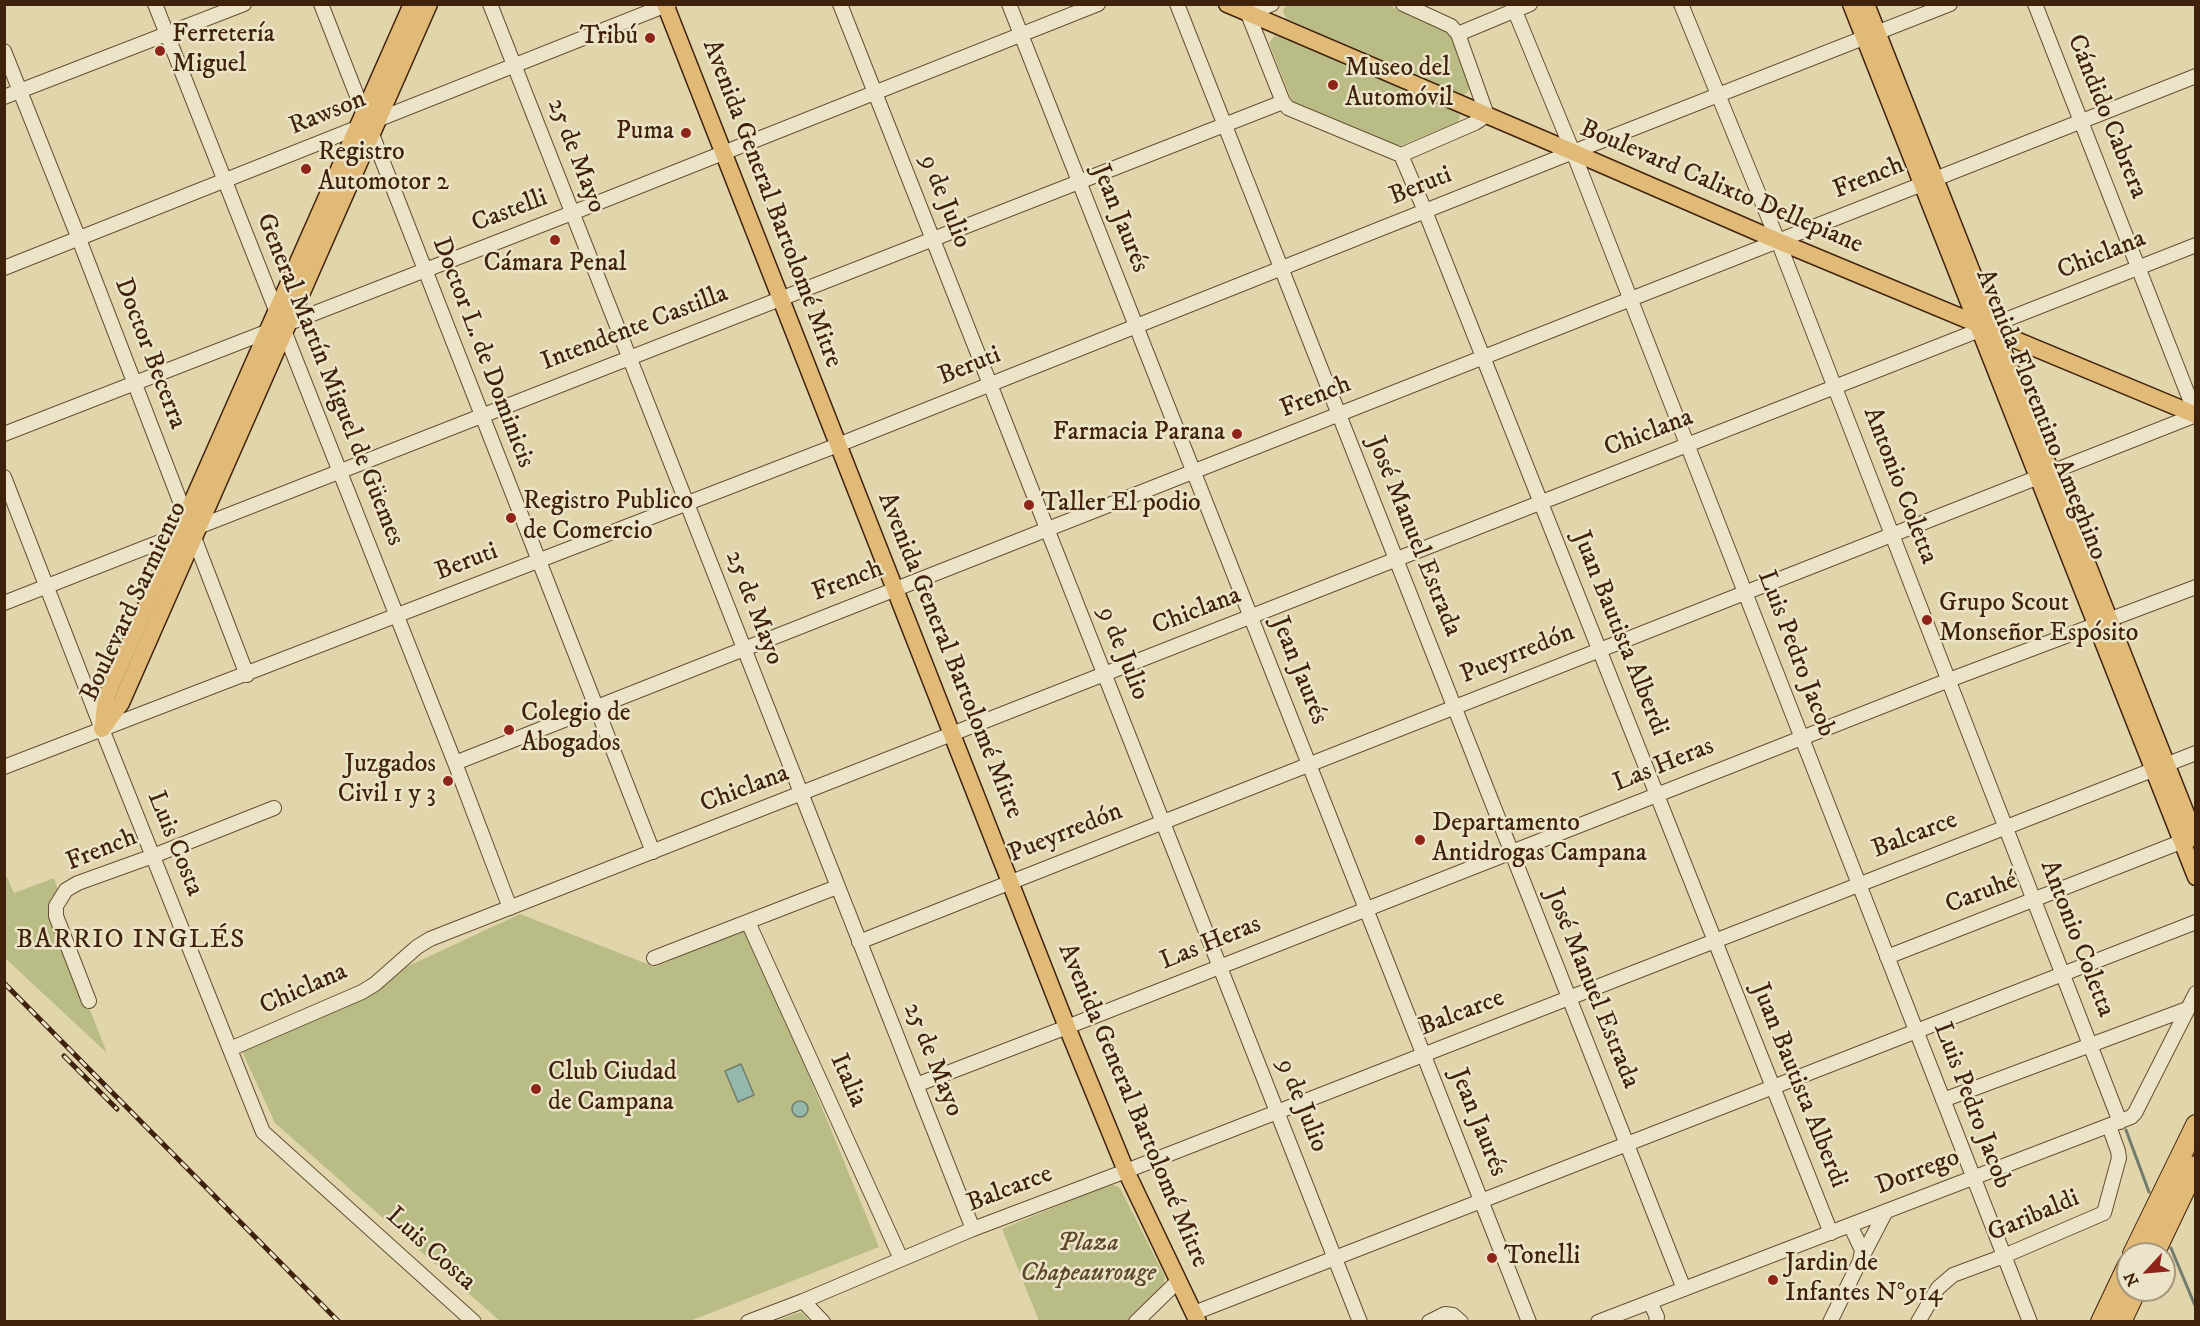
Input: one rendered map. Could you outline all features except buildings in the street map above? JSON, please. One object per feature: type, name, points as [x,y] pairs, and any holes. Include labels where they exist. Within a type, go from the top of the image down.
[{"type":"highway","points":[[2139,1242],[2196,1125]]},
{"type":"highway","points":[[2160,1242],[2196,1166]]},
{"type":"highway","points":[[2101,1322],[2116,1290]]},
{"type":"highway","points":[[2121,1322],[2130,1302]]},
{"type":"main road","name":"Boulevard Sarmiento","points":[[102,729],[106,697],[190,529],[368,123],[412,4]]},
{"type":"main road","name":"Boulevard Sarmiento","points":[[368,123],[429,4]]},
{"type":"main road","name":"Boulevard Calixto Dellepiane","points":[[1227,4],[1778,241],[2195,415]]},
{"type":"main road","name":"Avenida Florentino Ameghino","points":[[1851,4],[1871,36],[2160,767],[2192,838],[2196,877]]},
{"type":"main road","name":"Avenida Florentino Ameghino","points":[[1866,4],[1871,36]]},
{"type":"main road","name":"Avenida General Bartolomé Mitre","points":[[666,5],[1067,1027],[1126,1171],[1196,1317]]},
{"type":"street","name":"General Martín Miguel de Güemes","points":[[155,4],[455,763],[510,908]]},
{"type":"street","points":[[4,97],[244,4]]},
{"type":"street","name":"Doctor L. de Dominicis","points":[[321,4],[653,852]]},
{"type":"street","name":"25 de Mayo","points":[[490,4],[973,1229]]},
{"type":"street","name":"9 de Julio","points":[[840,4],[1360,1322]]},
{"type":"street","name":"Jean Jaurés","points":[[1009,4],[1529,1322]]},
{"type":"street","name":"Castelli","points":[[4,434],[572,213],[1098,4]]},
{"type":"street","name":"José Manuel Estrada","points":[[1176,4],[1684,1289]]},
{"type":"street","points":[[1272,4],[1248,14],[1283,102],[1288,108],[1401,154],[1475,123],[1487,115],[1458,34],[1451,26],[1402,4]]},
{"type":"street","points":[[1458,34],[1514,8],[1530,4]]},
{"type":"street","name":"Antonio Coletta","points":[[1681,4],[1778,241],[2092,1045],[2115,1124]]},
{"type":"street","name":"Beruti","points":[[4,767],[838,445],[1950,4]]},
{"type":"street","name":"Cándido Cabrera","points":[[2035,4],[2195,415]]},
{"type":"street","name":"Rawson","points":[[4,267],[666,5]]},
{"type":"street","name":"Luis Pedro Jacob","points":[[1514,8],[1631,299],[2030,1322]]},
{"type":"street","name":"Doctor Becerra","points":[[4,51],[247,675]]},
{"type":"street","name":"French","points":[[455,763],[2196,76]]},
{"type":"street","name":"Intendente Castilla","points":[[4,603],[1283,102]]},
{"type":"street","name":"Juan Bautista Alberdi","points":[[1401,154],[1831,1233]]},
{"type":"street","name":"Chiclana","points":[[230,1049],[362,992],[430,939],[2196,245]]},
{"type":"street","name":"Pueyrredón","points":[[859,942],[2195,415]]},
{"type":"street","name":"Luis Costa","points":[[4,477],[258,1122],[268,1137],[474,1322]]},
{"type":"street","name":"Las Heras","points":[[916,1085],[1949,680],[2196,587]]},
{"type":"street","name":"Balcarce","points":[[748,1322],[973,1229],[2196,753]]},
{"type":"street","name":"French","points":[[89,1001],[56,916],[56,906],[66,890],[78,883],[274,808]]},
{"type":"street","name":"Caruhé","points":[[1887,957],[2192,838]]},
{"type":"street","points":[[654,958],[837,887]]},
{"type":"street","name":"Italia","points":[[748,922],[901,1259]]},
{"type":"street","points":[[1196,1317],[1335,1258],[2196,922]]},
{"type":"street","points":[[2115,1124],[2135,1113],[2196,993]]},
{"type":"street","points":[[1943,1100],[2187,1009]]},
{"type":"street","name":"Dorrego","points":[[1598,1322],[2115,1124]]},
{"type":"street","name":"Garibaldi","points":[[1918,1322],[1930,1298],[1945,1280],[2104,1213],[2119,1158],[2115,1124]]},
{"type":"street","points":[[1830,1322],[1886,1212]]},
{"type":"street","points":[[1850,1225],[1862,1250],[1860,1261]]},
{"type":"street","points":[[1136,1322],[1179,1281]]},
{"type":"street","points":[[803,1301],[823,1322]]},
{"type":"street","points":[[1650,1302],[1657,1317],[1656,1322]]},
{"type":"street","points":[[1429,1322],[1445,1314],[1457,1318]]},
{"type":"green space","points":[[1291,5],[1388,5],[1442,28],[1452,36],[1470,87],[1464,95],[1460,95],[1286,19],[1283,11],[1285,7]]},
{"type":"green space","points":[[1275,35],[1453,109],[1460,115],[1458,122],[1402,145],[1390,145],[1292,101],[1269,43]]},
{"type":"green space","points":[[7,877],[14,893],[54,878],[58,890],[51,898],[52,915],[107,1053],[5,958],[4,878]]},
{"type":"green space","name":"Club Ciudad de Campana","points":[[520,914],[655,967],[748,927],[879,1247],[690,1321],[500,1321],[275,1123],[239,1045]]},
{"type":"green space","name":"Plaza Chapeaurouge","points":[[1108,1185],[1120,1188],[1165,1277],[1163,1285],[1158,1293],[1127,1321],[1039,1321],[1002,1229]]},
{"type":"green space","points":[[801,1312],[810,1321],[775,1321]]},
{"type":"water","points":[[741,1064],[754,1095],[738,1102],[725,1071]]},
{"type":"water","points":[[800,1101],[806,1103],[808,1109],[806,1115],[800,1117],[794,1115],[792,1109],[794,1103]]},
{"type":"waterway","points":[[2126,1130],[2149,1192]]},
{"type":"waterway","points":[[2176,1260],[2196,1308]]},
{"type":"railway","points":[[4,983],[339,1322]]},
{"type":"railway","points":[[64,1056],[117,1109]]},
{"type":"place","name":"Tribú","points":[[650,38]]},
{"type":"place","name":"Ferretería Miguel","points":[[160,51]]},
{"type":"place","name":"Museo del Automóvil","points":[[1333,85]]},
{"type":"place","name":"Puma","points":[[686,133]]},
{"type":"place","name":"Registro Automotor 2","points":[[306,169]]},
{"type":"place","name":"Cámara Penal","points":[[555,240]]},
{"type":"place","name":"Farmacia Parana","points":[[1237,434]]},
{"type":"place","name":"Taller El podio","points":[[1029,505]]},
{"type":"place","name":"Registro Publico de Comercio","points":[[511,518]]},
{"type":"place","name":"Grupo Scout Monseñor Espósito","points":[[1927,620]]},
{"type":"place","name":"Colegio de Abogados","points":[[509,730]]},
{"type":"place","name":"Juzgados Civil 1 y 3","points":[[448,781]]},
{"type":"place","name":"Departamento Antidrogas Campana","points":[[1420,840]]},
{"type":"place","name":"Club Ciudad de Campana","points":[[536,1089]]},
{"type":"place","name":"Tonelli","points":[[1492,1258]]},
{"type":"place","name":"Jardin de Infantes N°914","points":[[1773,1280]]},
{"type":"district","name":"BARRIO INGLÉS","points":[[131,941]]}]
